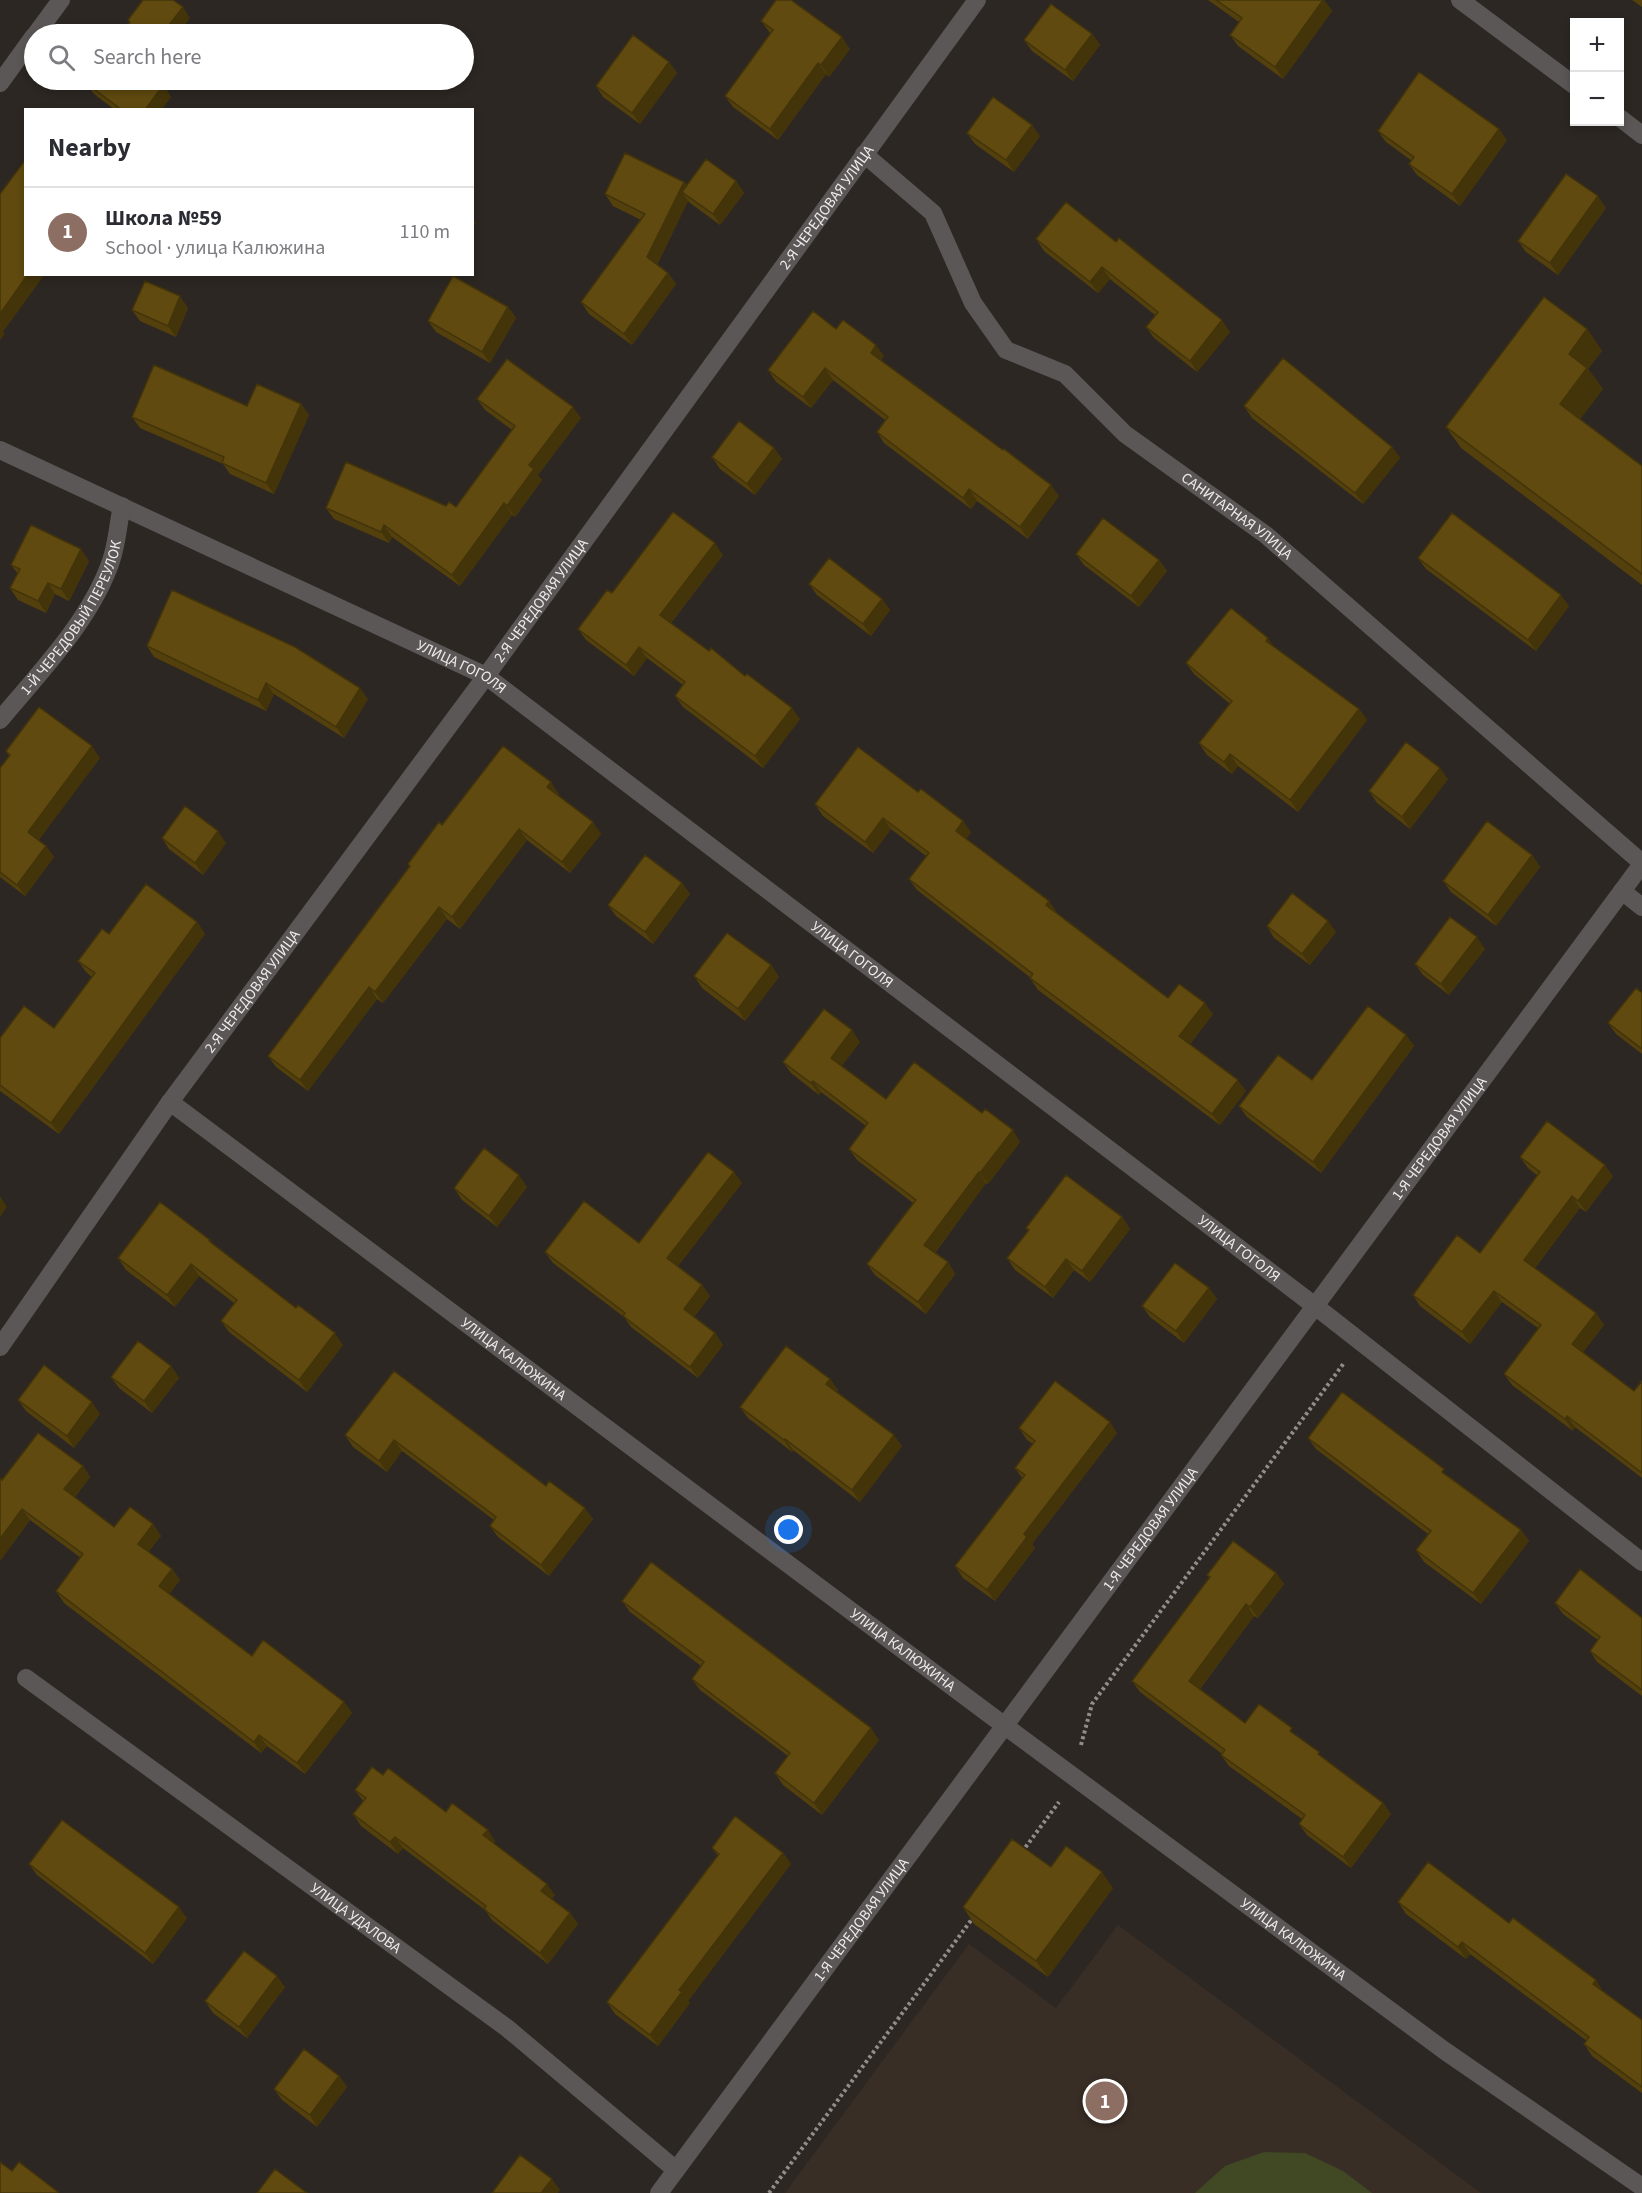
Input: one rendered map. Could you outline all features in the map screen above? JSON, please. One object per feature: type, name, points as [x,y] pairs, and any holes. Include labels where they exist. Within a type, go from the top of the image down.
[{"type":"street","points":[[43,24],[61,0]]},
{"type":"street","name":"2-Я ЧЕРЕДОВАЯ УЛИЦА","points":[[0,1347],[170,1102],[486,676],[977,0]]},
{"type":"street","points":[[1460,0],[1570,81]]},
{"type":"street","points":[[0,83],[24,50]]},
{"type":"street","points":[[1624,121],[1642,135]]},
{"type":"street","name":"САНИТАРНАЯ УЛИЦА","points":[[864,154],[933,213],[973,303],[1006,350],[1065,374],[1125,434],[1266,535],[1642,864]]},
{"type":"street","name":"УЛИЦА ГОГОЛЯ","points":[[0,450],[486,676],[1315,1306],[1642,1562]]},
{"type":"street","name":"1-Й ЧЕРЕДОВЫЙ ПЕРЕУЛОК","points":[[0,720],[54,655],[91,605],[112,561],[122,506]]},
{"type":"street","name":"1-Я ЧЕРЕДОВАЯ УЛИЦА","points":[[659,2193],[1642,864]]},
{"type":"street","points":[[1622,891],[1642,907]]},
{"type":"street","name":"УЛИЦА КАЛЮЖИНА","points":[[170,1102],[1005,1726],[1445,2051],[1642,2187]]},
{"type":"street","name":"УЛИЦА УДАЛОВА","points":[[26,1678],[507,2028],[676,2170]]},
{"type":"shaded area","points":[[1118,1925],[1481,2193],[785,2193],[969,1944],[1056,2008]]},
{"type":"green space","points":[[1264,2152],[1305,2153],[1343,2171],[1372,2193],[1195,2193],[1225,2166]]},
{"type":"building","points":[[143,0],[173,0],[183,7],[170,24],[128,24],[128,20]]},
{"type":"building","points":[[776,0],[791,0],[842,37],[821,65],[818,63],[770,129],[725,96],[773,30],[761,21]]},
{"type":"building","points":[[1216,0],[1323,0],[1275,67],[1230,35],[1242,18]]},
{"type":"building","points":[[1051,4],[1092,34],[1065,70],[1024,40]]},
{"type":"building","points":[[633,35],[669,62],[632,113],[596,86]]},
{"type":"building","points":[[1419,72],[1499,129],[1452,194],[1409,164],[1414,157],[1378,131]]},
{"type":"building","points":[[95,90],[159,90],[146,108],[119,108]]},
{"type":"building","points":[[993,97],[1032,125],[1006,160],[967,133]]},
{"type":"building","points":[[625,153],[684,182],[647,257],[668,273],[624,334],[581,302],[645,214],[605,194]]},
{"type":"building","points":[[706,159],[736,181],[713,214],[682,192]]},
{"type":"building","points":[[24,162],[24,276],[27,276],[0,314],[0,194]]},
{"type":"building","points":[[1566,174],[1598,196],[1550,263],[1518,241]]},
{"type":"building","points":[[1066,202],[1116,242],[1119,238],[1222,320],[1190,361],[1146,327],[1158,312],[1102,267],[1090,282],[1036,239]]},
{"type":"building","points":[[453,276],[508,307],[482,352],[428,321]]},
{"type":"building","points":[[145,281],[180,296],[168,326],[132,310]]},
{"type":"building","points":[[1544,297],[1587,329],[1569,354],[1587,368],[1560,404],[1642,466],[1642,574],[1446,427]]},
{"type":"building","points":[[813,311],[836,329],[843,320],[876,345],[871,353],[1051,485],[1020,527],[969,489],[963,498],[877,432],[888,417],[825,368],[803,397],[768,370]]},
{"type":"building","points":[[1283,358],[1392,447],[1355,493],[1244,406]]},
{"type":"building","points":[[507,359],[573,407],[529,465],[534,469],[507,506],[504,503],[452,575],[384,525],[381,532],[326,508],[346,462],[446,506],[449,502],[456,507],[515,426],[477,399]]},
{"type":"building","points":[[154,365],[247,406],[257,384],[301,404],[266,483],[222,463],[224,457],[132,417]]},
{"type":"building","points":[[739,421],[774,448],[747,484],[712,457]]},
{"type":"building","points":[[673,512],[715,543],[660,615],[709,651],[711,648],[745,676],[747,674],[792,708],[755,756],[675,696],[685,682],[639,647],[626,665],[578,629],[607,590],[612,593]]},
{"type":"building","points":[[1452,513],[1561,595],[1528,640],[1418,558]]},
{"type":"building","points":[[1103,518],[1159,560],[1131,596],[1076,554]]},
{"type":"building","points":[[31,525],[81,549],[61,589],[48,583],[38,601],[10,588],[20,569],[11,565]]},
{"type":"building","points":[[829,558],[882,599],[863,624],[809,584]]},
{"type":"building","points":[[172,590],[295,647],[360,688],[336,727],[266,683],[258,700],[147,646]]},
{"type":"building","points":[[1231,608],[1268,638],[1266,641],[1359,709],[1290,800],[1230,754],[1224,762],[1199,743],[1232,701],[1186,663]]},
{"type":"building","points":[[39,707],[92,746],[28,832],[46,846],[17,885],[0,872],[0,768],[10,755],[6,751]]},
{"type":"building","points":[[1406,742],[1440,768],[1402,817],[1369,791]]},
{"type":"building","points":[[503,746],[551,782],[547,787],[593,822],[562,862],[519,829],[452,917],[439,907],[375,992],[369,987],[300,1080],[268,1056],[410,866],[408,864],[439,822],[442,825]]},
{"type":"building","points":[[858,747],[918,792],[921,789],[963,821],[956,831],[1049,901],[1046,905],[1168,998],[1179,984],[1205,1003],[1179,1036],[1238,1080],[1212,1114],[1030,978],[1033,974],[909,879],[929,853],[883,818],[865,842],[815,804]]},
{"type":"building","points":[[185,806],[218,831],[195,863],[162,838]]},
{"type":"building","points":[[1487,821],[1532,855],[1488,915],[1443,881]]},
{"type":"building","points":[[645,855],[682,883],[645,932],[608,905]]},
{"type":"building","points":[[146,884],[197,922],[51,1123],[0,1085],[0,1038],[24,1006],[54,1028],[95,973],[78,961],[102,929],[109,934]]},
{"type":"building","points":[[1292,893],[1328,921],[1302,954],[1267,926]]},
{"type":"building","points":[[1450,917],[1477,937],[1441,984],[1415,964]]},
{"type":"building","points":[[727,933],[771,965],[738,1009],[694,976]]},
{"type":"building","points":[[1636,988],[1642,993],[1642,1049],[1608,1023]]},
{"type":"building","points":[[1368,1006],[1406,1035],[1313,1162],[1239,1106],[1278,1055],[1312,1080]]},
{"type":"building","points":[[824,1009],[852,1030],[831,1058],[886,1099],[914,1062],[982,1113],[985,1109],[1013,1130],[924,1245],[948,1262],[918,1302],[867,1264],[916,1200],[849,1149],[868,1123],[813,1081],[811,1083],[783,1062]]},
{"type":"building","points":[[1547,1121],[1605,1165],[1578,1201],[1572,1196],[1524,1260],[1596,1313],[1572,1344],[1634,1391],[1642,1381],[1642,1473],[1567,1416],[1565,1419],[1504,1374],[1541,1325],[1494,1291],[1462,1332],[1413,1295],[1457,1235],[1480,1253],[1540,1172],[1520,1157]]},
{"type":"building","points":[[484,1148],[519,1175],[489,1216],[454,1188]]},
{"type":"building","points":[[708,1152],[734,1172],[667,1258],[702,1285],[684,1309],[715,1333],[690,1367],[623,1316],[625,1313],[545,1252],[584,1201],[639,1243]]},
{"type":"building","points":[[1066,1175],[1122,1217],[1082,1271],[1066,1259],[1045,1287],[1007,1258],[1029,1230],[1026,1228]]},
{"type":"building","points":[[160,1202],[296,1308],[298,1305],[335,1333],[299,1380],[221,1321],[237,1300],[191,1264],[167,1295],[118,1258]]},
{"type":"building","points":[[1175,1263],[1209,1288],[1176,1331],[1142,1306]]},
{"type":"building","points":[[138,1341],[171,1366],[144,1401],[111,1377]]},
{"type":"building","points":[[786,1346],[830,1379],[826,1384],[894,1435],[852,1490],[740,1407]]},
{"type":"building","points":[[44,1365],[92,1402],[67,1436],[18,1400]]},
{"type":"building","points":[[394,1371],[546,1486],[549,1481],[585,1508],[541,1565],[490,1526],[496,1517],[394,1440],[379,1461],[345,1435]]},
{"type":"building","points":[[1055,1381],[1110,1422],[1024,1534],[1027,1537],[987,1590],[955,1566],[1025,1475],[1015,1468],[1035,1441],[1019,1428]]},
{"type":"building","points":[[1342,1392],[1444,1469],[1442,1472],[1521,1530],[1473,1593],[1416,1550],[1431,1531],[1308,1438]]},
{"type":"building","points":[[38,1433],[83,1466],[64,1489],[114,1527],[130,1507],[153,1524],[138,1544],[172,1569],[159,1586],[252,1656],[263,1640],[344,1702],[297,1763],[259,1735],[254,1742],[56,1591],[83,1554],[22,1509],[0,1539],[0,1478],[2,1480]]},
{"type":"building","points":[[1233,1541],[1276,1573],[1250,1607],[1246,1604],[1189,1681],[1245,1723],[1259,1704],[1292,1728],[1290,1731],[1319,1752],[1318,1754],[1383,1803],[1343,1857],[1299,1824],[1305,1815],[1221,1755],[1225,1750],[1132,1681],[1210,1577],[1207,1575]]},
{"type":"building","points":[[651,1562],[871,1728],[814,1803],[775,1773],[790,1753],[692,1679],[704,1662],[622,1601]]},
{"type":"building","points":[[1580,1569],[1642,1618],[1642,1690],[1590,1651],[1600,1637],[1555,1603]]},
{"type":"building","points":[[372,1767],[383,1775],[388,1768],[446,1812],[452,1803],[488,1830],[483,1835],[547,1884],[541,1891],[570,1913],[540,1953],[484,1909],[486,1906],[395,1837],[390,1842],[353,1814],[366,1798],[355,1790]]},
{"type":"building","points":[[735,1816],[783,1853],[679,1990],[682,1992],[650,2035],[607,2002],[719,1854],[712,1848]]},
{"type":"building","points":[[62,1820],[179,1907],[145,1953],[29,1864]]},
{"type":"building","points":[[1012,1839],[1051,1867],[1066,1846],[1102,1872],[1036,1961],[963,1907]]},
{"type":"building","points":[[1428,1862],[1509,1923],[1513,1918],[1596,1980],[1593,1984],[1642,2020],[1642,2087],[1584,2044],[1589,2037],[1462,1942],[1458,1947],[1398,1902]]},
{"type":"building","points":[[244,1951],[277,1976],[239,2027],[205,2001]]},
{"type":"building","points":[[304,2049],[339,2076],[310,2115],[274,2089]]},
{"type":"building","points":[[520,2155],[552,2179],[541,2193],[492,2193]]},
{"type":"building","points":[[0,2162],[12,2171],[19,2162],[58,2192],[0,2193]]},
{"type":"building","points":[[275,2169],[307,2193],[257,2193]]},
{"type":"place","name":"Школа №59","points":[[1105,2101]]}]
